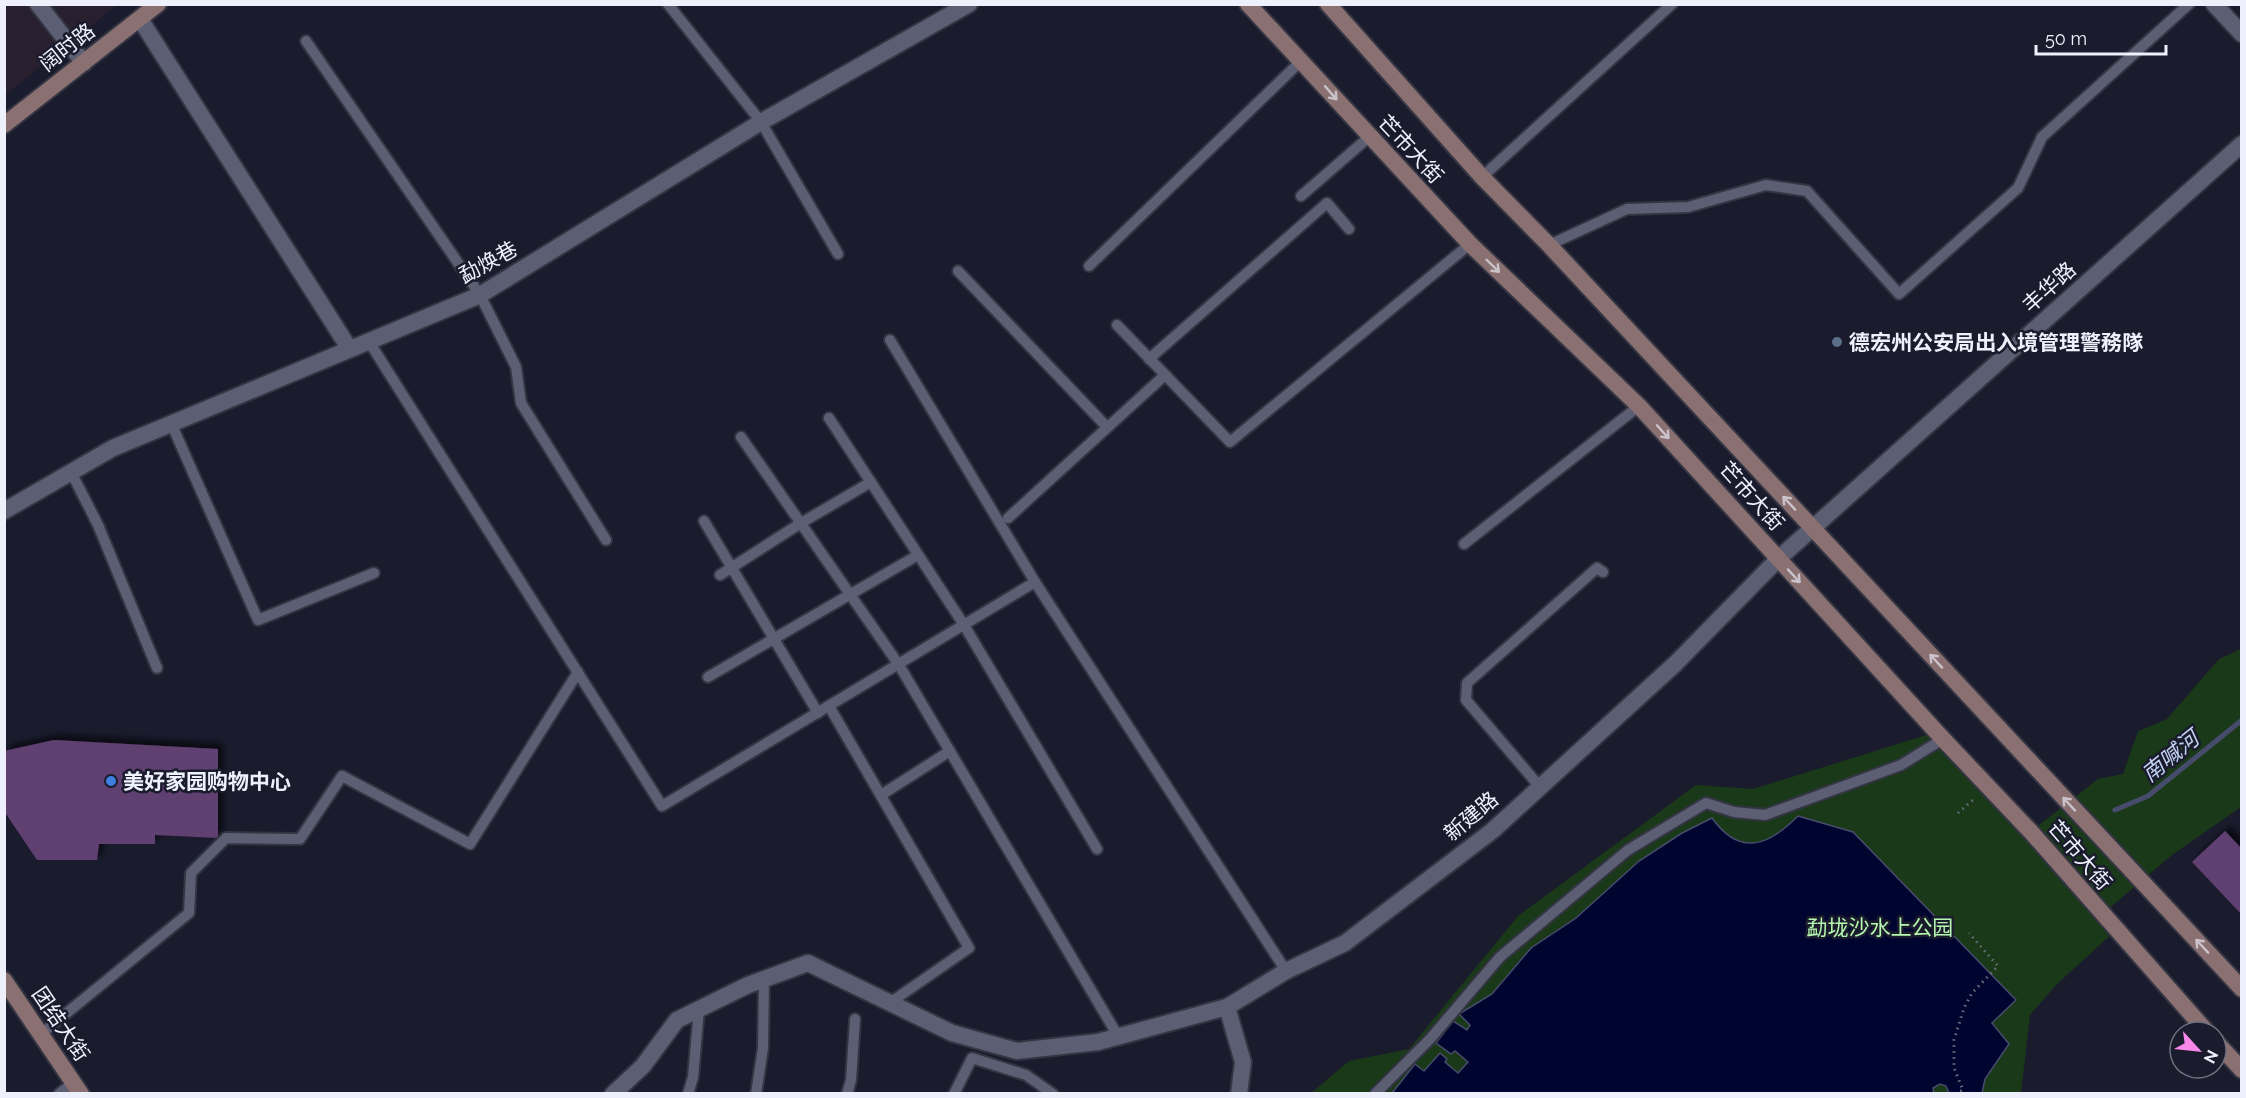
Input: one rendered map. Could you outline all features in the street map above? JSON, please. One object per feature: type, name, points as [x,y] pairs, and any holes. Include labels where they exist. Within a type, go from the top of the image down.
[{"type":"main road","name":"阔时路","points":[[4,125],[158,4]]},
{"type":"main road","name":"芒市大街","points":[[1248,4],[1470,244],[1639,406],[1987,786],[2196,1020]]},
{"type":"main road","name":"芒市大街","points":[[1336,7],[1482,177],[1549,245],[2241,989]]},
{"type":"main road","name":"团结大街","points":[[4,980],[77,1088]]},
{"type":"main road","points":[[2228,1055],[2241,1070]]},
{"type":"street","points":[[39,4],[84,63]]},
{"type":"street","name":"勐焕巷","points":[[4,511],[112,448],[480,295],[761,122],[969,4]]},
{"type":"street","points":[[2214,4],[2241,34]]},
{"type":"street","points":[[140,19],[349,348]]},
{"type":"street","name":"丰华路","points":[[1778,559],[2241,144]]},
{"type":"street","name":"新建路","points":[[612,1094],[643,1066],[677,1020],[764,979],[808,963],[952,1033],[1017,1051],[1098,1042],[1227,1007],[1286,971],[1345,943],[1492,831],[1675,664],[1778,559]]},
{"type":"street","points":[[1227,1007],[1243,1062],[1239,1094]]},
{"type":"lane","points":[[668,4],[761,122],[838,254]]},
{"type":"lane","points":[[1482,177],[1672,4]]},
{"type":"lane","points":[[1549,245],[1627,209],[1688,207],[1766,184],[1808,191],[1899,294],[2018,188],[2042,137],[2189,4]]},
{"type":"lane","points":[[306,41],[480,295],[516,367],[521,403],[606,540]]},
{"type":"lane","points":[[1089,266],[1302,60]]},
{"type":"lane","points":[[1301,196],[1369,137]]},
{"type":"lane","points":[[1149,359],[1327,203],[1349,229]]},
{"type":"lane","points":[[1117,325],[1230,442],[1470,244]]},
{"type":"lane","points":[[958,271],[1107,428]]},
{"type":"lane","points":[[368,340],[662,806],[1035,582]]},
{"type":"lane","points":[[890,340],[1035,582],[1286,971]]},
{"type":"lane","points":[[1008,518],[1165,375]]},
{"type":"lane","points":[[1464,544],[1639,406]]},
{"type":"lane","points":[[830,418],[964,625],[1096,849]]},
{"type":"lane","points":[[171,423],[258,620],[374,573]]},
{"type":"lane","points":[[741,436],[899,664],[1118,1036]]},
{"type":"lane","points":[[71,472],[98,525],[157,668]]},
{"type":"lane","points":[[720,574],[871,482]]},
{"type":"lane","points":[[704,521],[818,713]]},
{"type":"lane","points":[[708,677],[918,555]]},
{"type":"lane","points":[[1540,787],[1466,700],[1467,683],[1597,568],[1603,572]]},
{"type":"lane","points":[[41,1034],[189,913],[191,873],[226,838],[300,839],[342,776],[470,843],[578,672]]},
{"type":"lane","points":[[829,706],[969,948],[891,1002]]},
{"type":"lane","points":[[1375,1094],[1431,1038],[1500,957],[1628,850],[1706,803],[1734,812],[1765,815],[1901,765],[1942,739]]},
{"type":"lane","points":[[881,795],[950,751]]},
{"type":"lane","points":[[756,1094],[764,1048],[764,979]]},
{"type":"lane","points":[[688,1094],[693,1077],[699,1009]]},
{"type":"lane","points":[[847,1094],[851,1080],[855,1020]]},
{"type":"lane","points":[[954,1094],[972,1058],[1026,1075],[1049,1092]]},
{"type":"lane","points":[[59,1094],[77,1088]]},
{"type":"path","points":[[1958,813],[1987,786]]},
{"type":"path","points":[[1955,1094],[1963,1090],[1954,1068],[1953,1049],[1964,1008],[1972,993],[1998,966],[1969,933]]},
{"type":"shaded area","points":[[5,5],[117,5],[5,95]]},
{"type":"green space","name":"勐垅沙水上公园","points":[[2241,649],[2241,807],[2172,855],[2099,917],[2114,932],[2056,985],[2030,1015],[2021,1093],[1310,1094],[1349,1061],[1409,1049],[1518,916],[1696,785],[1753,789],[1936,732],[2025,836],[2098,779],[2123,774],[2138,731],[2167,719],[2219,659]]},
{"type":"water","points":[[1798,816],[1853,832],[2016,1000],[1992,1023],[2009,1044],[1985,1079],[1982,1093],[1949,1093],[1946,1086],[1940,1084],[1933,1088],[1934,1094],[1392,1093],[1415,1064],[1424,1071],[1440,1053],[1447,1059],[1445,1062],[1458,1073],[1468,1062],[1455,1051],[1451,1054],[1436,1043],[1453,1021],[1467,1030],[1470,1025],[1459,1014],[1492,994],[1531,948],[1576,918],[1639,861],[1682,833],[1712,818],[1733,838],[1754,843],[1776,834]]},
{"type":"building","name":"美好家园购物中心","points":[[54,740],[218,749],[218,838],[155,835],[155,844],[99,844],[97,860],[37,860],[4,811],[4,751]]},
{"type":"building","points":[[2225,831],[2242,849],[2242,915],[2192,862]]},
{"type":"waterway","name":"南喊河","points":[[2115,810],[2148,796],[2242,720]]},
{"type":"place","name":"德宏州公安局出入境管理警務隊","points":[[1837,342]]},
{"type":"place","name":"美好家园购物中心","points":[[111,781]]}]
